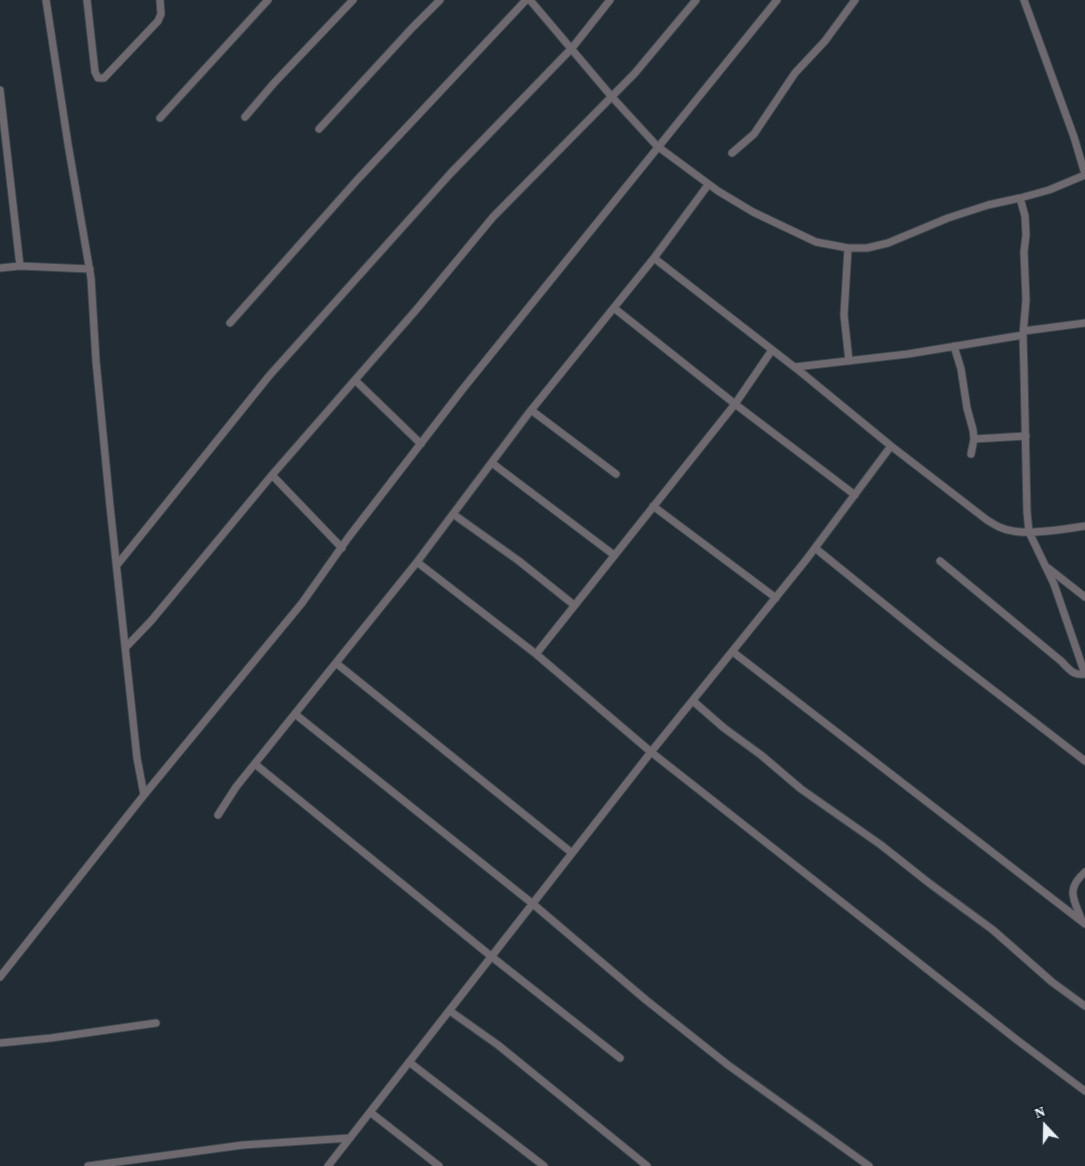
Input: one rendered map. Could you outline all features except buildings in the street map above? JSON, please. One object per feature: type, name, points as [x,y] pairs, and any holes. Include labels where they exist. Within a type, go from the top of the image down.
[{"type":"street","points":[[46,0],[68,144],[90,269],[100,399],[138,771],[144,795]]},
{"type":"street","points":[[87,0],[95,72],[100,79],[104,78],[158,21],[162,14],[160,0]]},
{"type":"street","points":[[160,118],[268,0]]},
{"type":"street","points":[[245,117],[274,83],[353,0]]},
{"type":"street","points":[[319,129],[440,0]]},
{"type":"street","points":[[230,323],[358,179],[528,0],[657,146],[708,185],[753,212],[816,242],[848,248],[867,248],[888,243],[948,218],[988,205],[1048,190],[1085,175],[1074,137],[1024,0]]},
{"type":"street","points":[[117,565],[269,376],[450,174],[572,48],[610,0]]},
{"type":"street","points":[[126,647],[151,622],[272,475],[416,310],[493,217],[635,73],[696,0]]},
{"type":"street","points":[[0,977],[144,795],[302,603],[421,444],[526,310],[776,0]]},
{"type":"street","points":[[732,153],[754,134],[795,73],[825,41],[855,0]]},
{"type":"street","points":[[0,90],[20,266]]},
{"type":"street","points":[[218,815],[236,788],[417,562],[531,410],[654,258],[708,185]]},
{"type":"street","points":[[940,562],[1061,660],[1073,673],[1085,674],[1054,584],[1029,532],[1024,333],[1026,300],[1024,252],[1026,234],[1025,216],[1020,198]]},
{"type":"street","points":[[848,248],[844,315],[849,361]]},
{"type":"street","points":[[654,258],[987,520],[1005,530],[1015,532],[1085,526]]},
{"type":"street","points":[[0,268],[20,266],[90,269]]},
{"type":"street","points":[[272,475],[386,348],[433,290]]},
{"type":"street","points":[[614,308],[735,404],[855,495]]},
{"type":"street","points":[[795,368],[908,354],[1084,324]]},
{"type":"street","points":[[954,346],[961,369],[974,439],[971,454]]},
{"type":"street","points":[[536,654],[735,404],[772,350]]},
{"type":"street","points":[[356,381],[421,444]]},
{"type":"street","points":[[531,410],[616,474]]},
{"type":"street","points":[[974,439],[1026,436]]},
{"type":"street","points":[[330,1165],[651,752],[776,598],[891,446]]},
{"type":"street","points":[[492,462],[614,555]]},
{"type":"street","points":[[272,475],[342,548]]},
{"type":"street","points":[[653,506],[776,598]]},
{"type":"street","points":[[453,514],[519,561],[574,605]]},
{"type":"street","points":[[815,548],[936,646],[1085,761]]},
{"type":"street","points":[[417,562],[536,654],[651,752],[1017,1040],[1085,1091]]},
{"type":"street","points":[[1046,566],[1085,597]]},
{"type":"street","points":[[733,652],[1084,925]]},
{"type":"street","points":[[336,663],[572,853]]},
{"type":"street","points":[[693,701],[801,789],[881,845],[929,884],[993,930],[1052,982],[1085,1006]]},
{"type":"street","points":[[295,714],[533,904],[646,1000],[728,1066],[869,1166]]},
{"type":"street","points":[[255,764],[492,957],[620,1058]]},
{"type":"street","points":[[1084,925],[1073,897],[1072,889],[1077,879],[1085,872]]},
{"type":"street","points":[[450,1011],[498,1045],[647,1166]]},
{"type":"street","points":[[0,1043],[51,1038],[156,1023]]},
{"type":"street","points":[[409,1062],[544,1166]]},
{"type":"street","points":[[370,1112],[439,1166]]},
{"type":"street","points":[[88,1166],[243,1145],[350,1138]]}]
